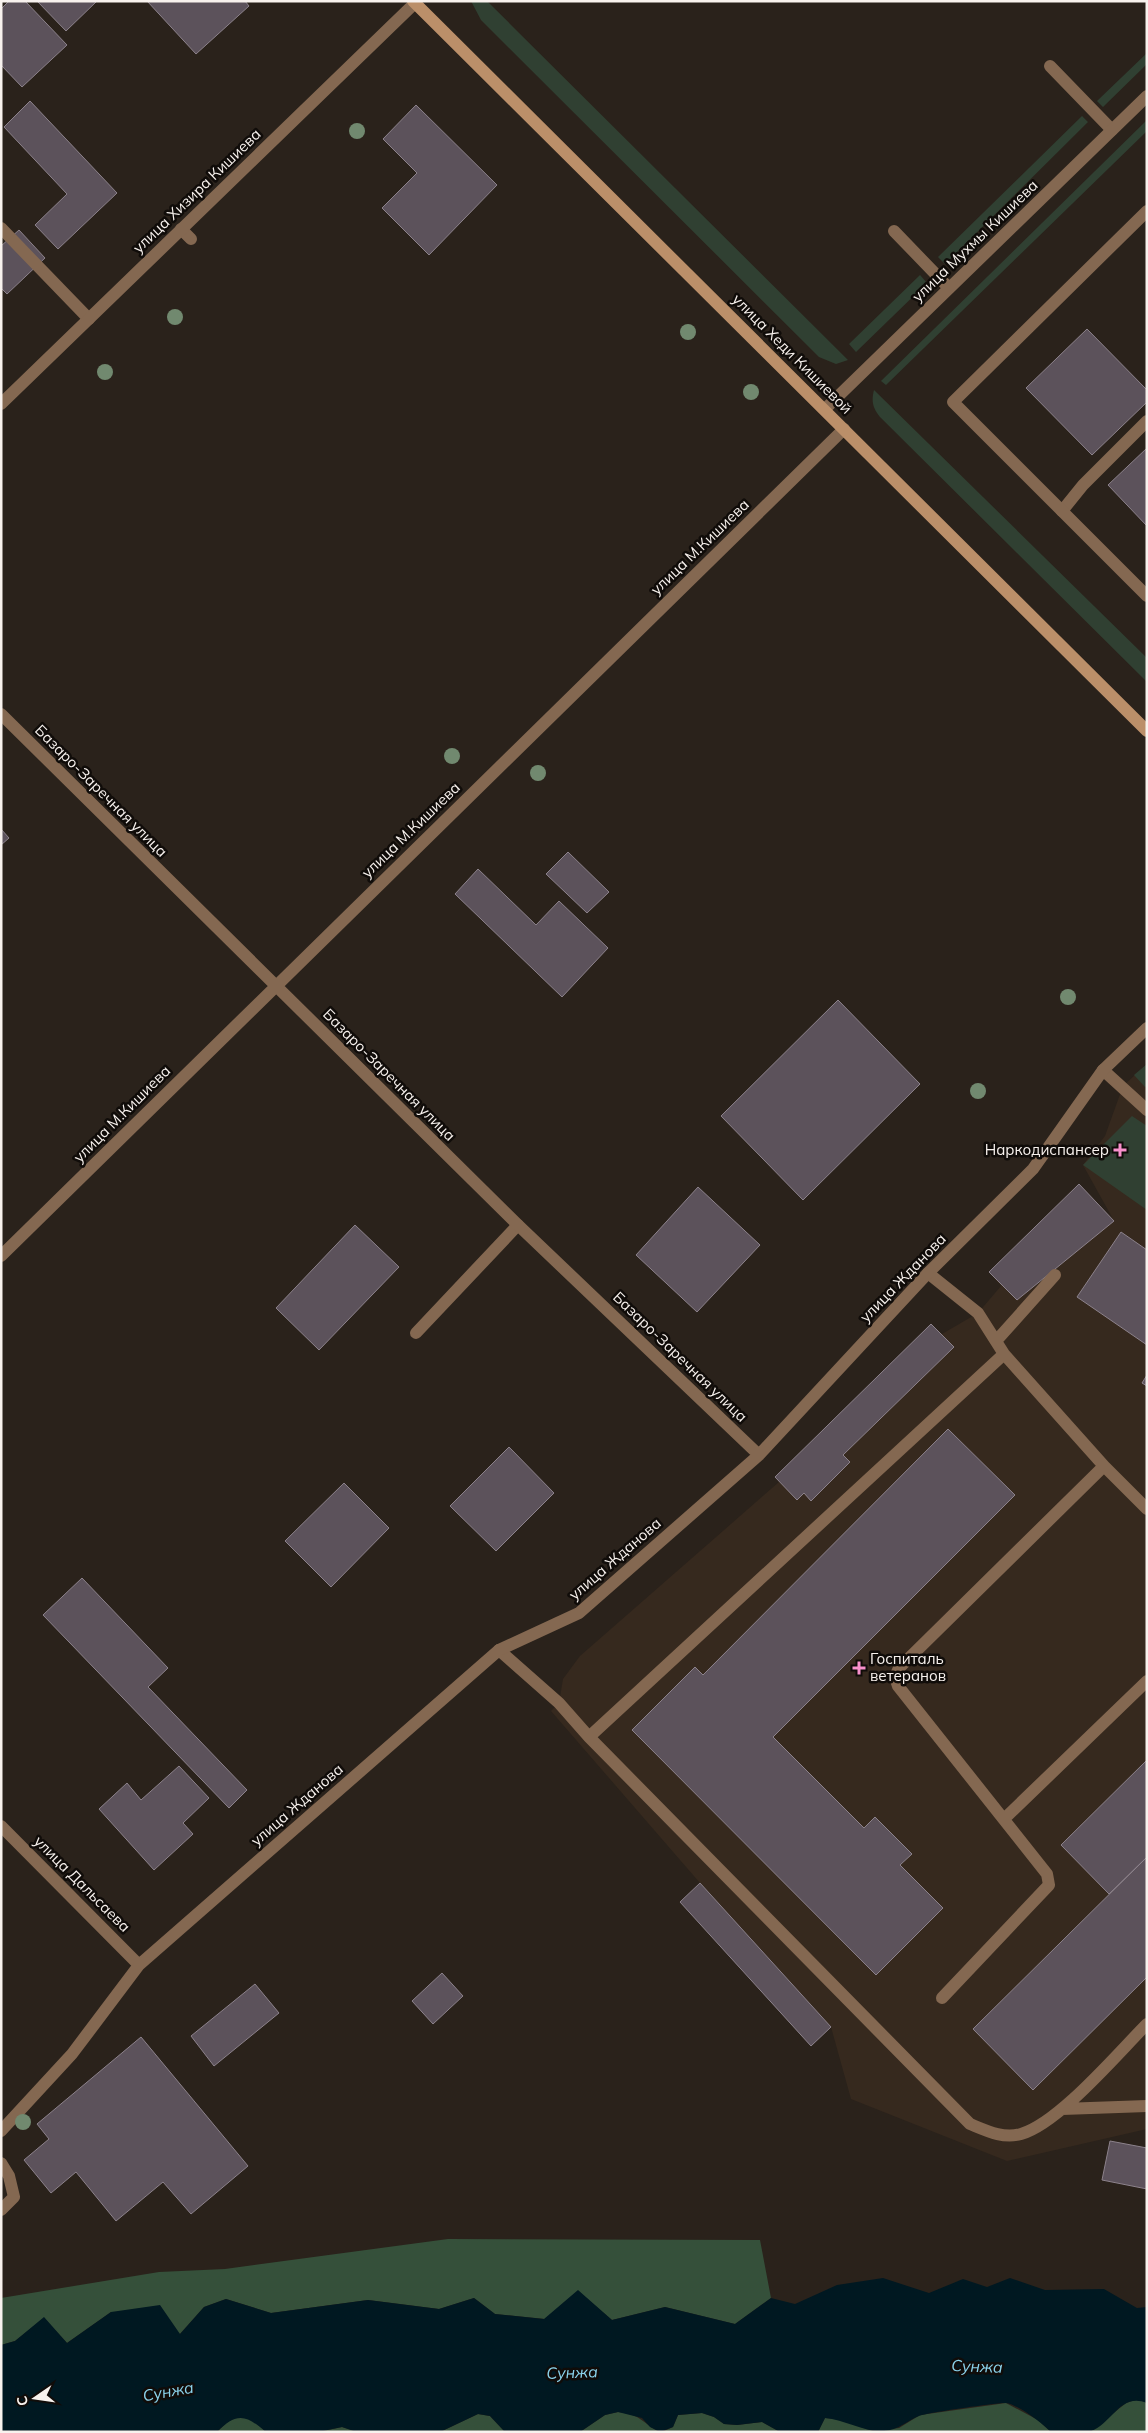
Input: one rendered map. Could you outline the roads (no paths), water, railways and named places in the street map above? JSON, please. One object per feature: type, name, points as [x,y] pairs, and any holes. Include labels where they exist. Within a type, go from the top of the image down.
[{"type":"main road","name":"улица Хеди Кишиевой","points":[[414,2],[1147,731]]},
{"type":"street","name":"улица Хизира Кишиева","points":[[1,404],[414,2]]},
{"type":"street","points":[[1050,66],[1112,130]]},
{"type":"street","name":"улица Мухмы Кишиева","points":[[825,409],[1147,96]]},
{"type":"street","points":[[1147,211],[953,402],[1147,596]]},
{"type":"street","points":[[1,228],[89,319]]},
{"type":"street","points":[[181,229],[191,239]]},
{"type":"street","points":[[894,231],[949,288]]},
{"type":"street","points":[[1062,511],[1083,486],[1147,420]]},
{"type":"street","name":"улица М.Кишиева","points":[[1,1256],[844,429]]},
{"type":"street","name":"Базаро-Заречная улица","points":[[1,714],[518,1225],[759,1455]]},
{"type":"street","name":"улица Жданова","points":[[1,2131],[72,2054],[139,1965],[499,1650],[579,1613],[759,1455],[928,1273],[1033,1169],[1103,1070],[1147,1028]]},
{"type":"street","points":[[1103,1070],[1147,1110]]},
{"type":"street","points":[[416,1333],[518,1225]]},
{"type":"street","points":[[928,1273],[974,1310],[1004,1354],[1104,1466],[1147,1509]]},
{"type":"street","points":[[996,1341],[1055,1275]]},
{"type":"street","points":[[589,1737],[1004,1354]]},
{"type":"street","points":[[942,1998],[1049,1886],[1047,1874],[898,1686],[896,1677],[898,1668],[1104,1466]]},
{"type":"street","points":[[499,1650],[559,1703],[589,1737],[970,2124],[996,2135],[1020,2134],[1042,2126],[1062,2109],[1147,2024]]},
{"type":"street","points":[[1004,1819],[1147,1681]]},
{"type":"street","name":"улица Дальсаева","points":[[1,1826],[139,1965]]},
{"type":"street","points":[[1062,2109],[1147,2106]]},
{"type":"street","points":[[1,2122],[18,2113]]},
{"type":"street","points":[[1,2163],[9,2176],[14,2198],[1,2210]]},
{"type":"water","name":"Сунжа","points":[[883,2278],[929,2293],[963,2279],[987,2287],[1010,2278],[1045,2290],[1104,2289],[1137,2308],[1147,2307],[1147,2403],[1130,2402],[1123,2405],[1105,2422],[1091,2431],[1077,2432],[1051,2432],[1024,2411],[1011,2404],[1001,2403],[919,2416],[894,2429],[884,2431],[870,2430],[825,2418],[818,2432],[780,2432],[762,2422],[737,2425],[724,2424],[714,2417],[702,2413],[678,2415],[673,2427],[660,2432],[650,2427],[642,2418],[618,2412],[605,2415],[580,2432],[505,2432],[490,2416],[478,2414],[440,2432],[357,2432],[342,2427],[318,2432],[266,2432],[253,2422],[242,2418],[230,2421],[217,2432],[1,2432],[1,2345],[15,2341],[44,2317],[67,2343],[111,2312],[160,2305],[180,2334],[204,2307],[226,2299],[271,2313],[368,2300],[439,2309],[474,2298],[495,2314],[544,2319],[578,2290],[612,2320],[665,2307],[735,2324],[771,2298],[795,2304],[837,2285]]},
{"type":"place","name":"Наркодиспансер","points":[[1120,1150]]},
{"type":"place","name":"Госпиталь ветеранов","points":[[859,1668]]}]
